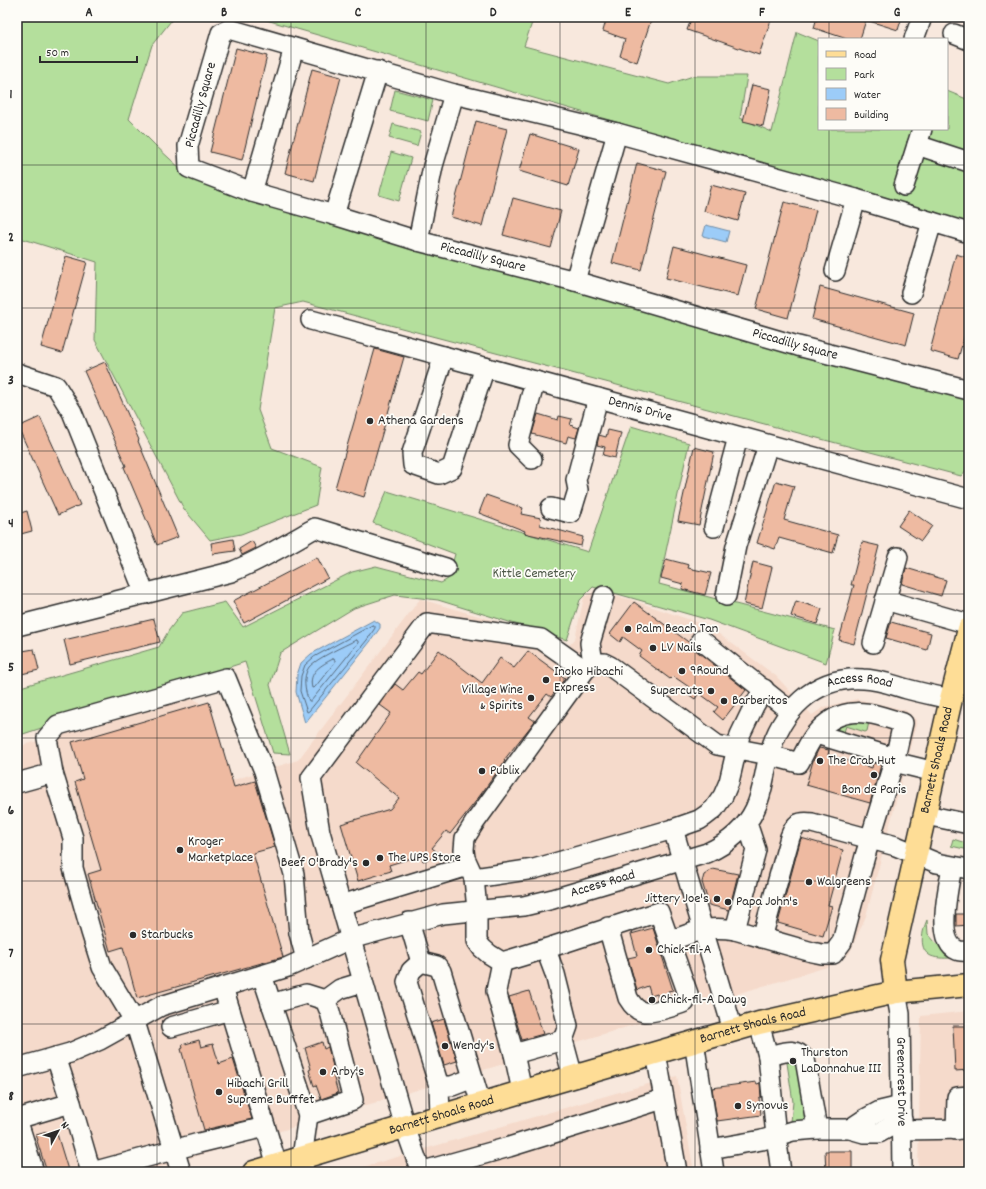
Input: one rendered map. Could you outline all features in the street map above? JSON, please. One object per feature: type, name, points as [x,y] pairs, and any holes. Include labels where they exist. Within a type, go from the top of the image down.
[{"type":"main road","name":"Barnett Shoals Road","points":[[254,1172],[277,1166],[303,1165],[405,1127],[440,1116],[733,1030],[896,992],[892,960],[951,699],[965,668],[969,629]]},
{"type":"main road","points":[[896,992],[969,986]]},
{"type":"street","points":[[914,38],[922,17]]},
{"type":"street","name":"Piccadilly Square","points":[[969,233],[856,199],[617,133],[454,94],[229,29],[221,33],[188,146],[189,168],[252,192],[418,241],[575,281],[798,346],[969,390]]},
{"type":"street","points":[[252,192],[294,48]]},
{"type":"street","points":[[334,215],[378,71]]},
{"type":"street","points":[[418,241],[433,166],[454,94]]},
{"type":"street","points":[[575,281],[617,133]]},
{"type":"street","points":[[904,186],[919,137],[969,162]]},
{"type":"street","points":[[835,271],[856,199]]},
{"type":"street","points":[[911,293],[932,222]]},
{"type":"street","name":"Dennis Drive","points":[[311,320],[969,499]]},
{"type":"street","points":[[444,356],[412,453],[413,465],[438,474],[452,468],[485,367]]},
{"type":"street","points":[[17,373],[56,386],[72,412],[145,594]]},
{"type":"street","points":[[532,460],[518,445],[535,381]]},
{"type":"street","points":[[551,508],[571,513],[578,490],[576,480],[598,398]]},
{"type":"street","points":[[714,526],[738,436]]},
{"type":"street","points":[[726,596],[736,546],[768,445]]},
{"type":"street","points":[[17,626],[231,572],[250,565],[315,528],[446,568]]},
{"type":"street","points":[[873,642],[898,558]]},
{"type":"street","points":[[604,596],[590,643],[589,666],[475,822],[465,838],[465,858],[471,872],[477,910],[477,941],[489,954],[502,962],[546,950],[608,927],[659,912],[688,994],[685,1002],[651,1013],[645,1013],[633,1006],[628,998],[608,927]]},
{"type":"street","points":[[885,600],[969,624]]},
{"type":"street","points":[[663,1099],[509,1147],[421,1172],[405,1127],[320,832],[311,778],[427,623],[541,640],[589,666],[604,662],[717,745],[769,755],[799,763],[821,728],[839,716],[858,712],[875,714],[903,723],[894,760],[865,856],[842,942],[833,954],[822,954],[735,930],[722,928],[703,929],[670,941]]},
{"type":"street","points":[[702,640],[790,711]]},
{"type":"street","points":[[181,1172],[135,1022],[102,967],[73,868],[73,838],[53,773],[47,738],[58,725],[226,678],[264,771],[294,874],[299,934],[306,959]]},
{"type":"street","name":"Access Road","points":[[17,1068],[70,1053],[109,1037],[161,1006],[262,975],[306,959],[350,939],[443,914],[524,906],[554,899],[683,861],[719,848],[737,834],[747,823],[755,810],[760,796],[769,755],[778,729],[790,711],[803,698],[814,690],[834,682],[853,679],[877,681],[951,699]]},
{"type":"street","points":[[341,905],[471,872],[534,869],[673,829],[699,820],[706,816],[720,802],[729,782],[736,748],[743,727],[764,689]]},
{"type":"street","points":[[816,734],[935,772]]},
{"type":"street","points":[[17,784],[53,773]]},
{"type":"street","points":[[926,815],[969,824]]},
{"type":"street","points":[[762,938],[790,837],[794,828],[803,822],[812,823],[896,846],[937,863],[960,868],[945,908],[946,933],[950,945],[957,951],[969,951]]},
{"type":"street","points":[[735,930],[756,850],[747,823]]},
{"type":"street","points":[[673,829],[733,1030]]},
{"type":"street","points":[[409,922],[421,962]]},
{"type":"street","points":[[546,950],[555,974],[568,1026],[563,1040],[573,1077]]},
{"type":"street","points":[[421,962],[437,966],[441,971],[481,1104]]},
{"type":"street","points":[[421,962],[411,971],[407,982],[439,1086],[440,1116]]},
{"type":"street","points":[[502,962],[496,991],[514,1054],[522,1092]]},
{"type":"street","points":[[262,975],[308,1115],[303,1165]]},
{"type":"street","points":[[325,1000],[340,989],[363,982]]},
{"type":"street","points":[[223,987],[277,1166]]},
{"type":"street","name":"Greencrest Drive","points":[[896,992],[900,1014],[902,1172]]},
{"type":"street","points":[[271,1004],[306,994],[325,1000],[330,1012],[353,1100],[308,1115]]},
{"type":"street","points":[[171,1027],[230,1010]]},
{"type":"street","points":[[759,1023],[768,1056],[781,1172]]},
{"type":"street","points":[[514,1054],[563,1040]]},
{"type":"street","points":[[694,1041],[714,1172]]},
{"type":"street","points":[[768,1056],[792,1051],[798,1052],[805,1059],[817,1129]]},
{"type":"street","points":[[656,1053],[677,1172]]},
{"type":"street","points":[[56,1057],[72,1103],[91,1172],[174,1149],[265,1127]]},
{"type":"street","points":[[439,1086],[452,1086],[473,1078]]},
{"type":"street","points":[[710,1149],[762,1140],[793,1131],[850,1129],[864,1133],[879,1133],[902,1119],[962,1129],[957,1097],[969,1096]]},
{"type":"street","points":[[34,1172],[17,1119],[72,1103]]},
{"type":"shaded area","points":[[593,592],[629,599],[708,626],[776,676],[812,715],[824,707],[857,699],[905,710],[917,721],[866,916],[849,954],[833,965],[144,1172],[17,1172],[17,747],[191,697],[208,708],[230,781],[298,760],[420,599],[547,636],[566,649],[575,639],[584,597]]},
{"type":"shaded area","points":[[969,1011],[969,1172],[918,1172],[921,1016]]},
{"type":"shaded area","points":[[677,1076],[694,1172],[346,1172],[616,1093]]},
{"type":"green space","points":[[17,17],[174,17],[152,45],[129,119],[183,171],[969,400],[969,467],[961,476],[303,302],[275,308],[258,410],[272,448],[322,467],[316,505],[241,534],[210,540],[184,509],[95,340],[97,262],[17,237]]},
{"type":"green space","points":[[256,17],[534,17],[524,46],[669,84],[693,76],[747,76],[740,118],[772,132],[797,32],[818,41],[818,130],[948,130],[948,91],[969,100],[969,225]]},
{"type":"green space","points":[[395,90],[433,100],[428,121],[390,111]]},
{"type":"green space","points":[[393,124],[421,132],[417,146],[389,138]]},
{"type":"green space","points":[[391,152],[411,158],[399,201],[379,195]]},
{"type":"green space","name":"Kittle Cemetery","points":[[631,426],[689,443],[659,584],[835,630],[826,663],[709,620],[593,587],[580,600],[567,640],[438,600],[395,595],[354,608],[280,653],[270,685],[290,754],[273,753],[245,662],[17,736],[17,688],[159,647],[169,630],[182,613],[225,602],[243,627],[352,572],[376,566],[441,583],[448,579],[455,554],[373,523],[387,491],[588,552]]},
{"type":"green space","points":[[848,721],[869,722],[867,731],[865,732],[846,726],[843,735],[830,730]]},
{"type":"green space","points":[[953,839],[969,844],[969,850],[951,846]]},
{"type":"green space","points":[[927,920],[928,934],[954,958],[934,957],[927,953],[924,949],[922,940]]},
{"type":"green space","points":[[796,1055],[810,1122],[791,1122],[793,1102],[787,1063],[788,1059]]},
{"type":"water","points":[[706,225],[729,231],[726,242],[703,236]]},
{"type":"water","points":[[374,620],[380,624],[380,628],[305,723],[296,692],[297,675],[301,663],[311,654]]},
{"type":"building","points":[[607,17],[652,17],[637,62],[620,56],[625,39],[603,31]]},
{"type":"building","points":[[692,17],[772,17],[759,55],[687,30]]},
{"type":"building","points":[[817,17],[902,17],[898,30],[866,20],[860,38],[844,38],[814,28]]},
{"type":"building","points":[[236,48],[267,56],[242,160],[210,152]]},
{"type":"building","points":[[312,69],[341,77],[314,181],[285,173]]},
{"type":"building","points":[[752,85],[771,89],[763,126],[743,121]]},
{"type":"building","points":[[476,121],[507,129],[482,226],[451,217]]},
{"type":"building","points":[[530,134],[579,149],[568,186],[519,171]]},
{"type":"building","points":[[637,163],[666,171],[641,270],[612,263]]},
{"type":"building","points":[[711,185],[745,194],[738,221],[704,211]]},
{"type":"building","points":[[513,198],[561,211],[551,248],[503,235]]},
{"type":"building","points":[[784,202],[816,210],[788,318],[756,309]]},
{"type":"building","points":[[674,246],[746,265],[738,296],[666,278]]},
{"type":"building","points":[[956,254],[969,258],[969,320],[958,359],[930,351]]},
{"type":"building","points":[[66,256],[87,262],[62,353],[41,347]]},
{"type":"building","points":[[820,287],[914,313],[906,345],[812,319]]},
{"type":"building","name":"Athena Gardens","points":[[375,349],[404,357],[364,497],[335,488]]},
{"type":"building","points":[[105,362],[139,440],[138,441],[178,537],[157,545],[124,467],[126,466],[84,371]]},
{"type":"building","points":[[538,414],[558,420],[559,416],[572,419],[570,425],[579,428],[576,438],[568,436],[566,443],[532,434]]},
{"type":"building","points":[[40,417],[80,505],[58,515],[18,427]]},
{"type":"building","points":[[608,430],[621,433],[615,458],[603,455],[605,447],[597,445],[599,435],[606,437]]},
{"type":"building","points":[[694,447],[714,452],[699,525],[678,521]]},
{"type":"building","points":[[776,481],[794,486],[784,520],[838,535],[833,553],[779,538],[775,549],[757,543]]},
{"type":"building","points":[[486,495],[523,508],[521,514],[541,518],[540,525],[583,537],[581,546],[524,533],[525,531],[479,513]]},
{"type":"building","points":[[909,510],[932,526],[921,541],[898,526]]},
{"type":"building","points":[[27,511],[32,531],[17,535],[17,514]]},
{"type":"building","points":[[233,539],[235,551],[213,554],[211,543]]},
{"type":"building","points":[[252,541],[256,548],[242,555],[239,549]]},
{"type":"building","points":[[862,542],[879,546],[854,644],[839,640],[854,585],[851,585]]},
{"type":"building","points":[[317,557],[328,578],[244,623],[233,601]]},
{"type":"building","points":[[666,559],[689,565],[688,568],[711,573],[705,595],[682,589],[683,584],[661,578]]},
{"type":"building","points":[[753,562],[772,567],[762,608],[744,604]]},
{"type":"building","points":[[906,568],[946,580],[941,596],[902,584]]},
{"type":"building","points":[[796,601],[822,609],[817,624],[791,616]]},
{"type":"building","points":[[634,602],[691,644],[694,649],[746,690],[723,720],[714,712],[718,707],[699,693],[695,699],[685,692],[689,687],[673,676],[670,679],[639,656],[642,651],[623,637],[620,642],[610,634]]},
{"type":"building","points":[[154,619],[160,642],[70,664],[64,640]]},
{"type":"building","points":[[891,622],[931,633],[927,650],[886,638]]},
{"type":"building","points":[[34,649],[39,670],[17,675],[17,652]]},
{"type":"building","points":[[439,650],[482,683],[500,658],[514,668],[528,651],[565,678],[551,697],[547,694],[529,717],[535,721],[504,760],[505,761],[476,801],[450,834],[446,831],[432,848],[437,852],[432,858],[423,861],[421,855],[389,865],[391,871],[358,881],[341,824],[390,809],[399,798],[356,763],[391,713],[380,705],[395,684],[403,690],[418,672],[421,674]]},
{"type":"building","name":"Kroger Marketplace","points":[[209,702],[234,787],[255,781],[275,847],[253,853],[283,957],[137,998],[123,947],[110,951],[88,874],[101,870],[75,782],[83,779],[72,742]]},
{"type":"building","points":[[819,748],[829,750],[828,755],[872,768],[873,763],[881,765],[870,803],[806,785],[813,761]]},
{"type":"building","name":"Walgreens","points":[[801,838],[843,850],[828,905],[832,906],[823,936],[778,923]]},
{"type":"building","points":[[713,869],[738,874],[729,910],[709,905],[702,882],[704,875]]},
{"type":"building","points":[[956,914],[969,914],[969,925],[956,926]]},
{"type":"building","name":"Chick-fil-A","points":[[653,928],[673,990],[668,991],[669,996],[658,999],[657,994],[651,996],[648,986],[637,990],[628,958],[637,956],[631,934]]},
{"type":"building","points":[[529,991],[543,1034],[522,1040],[509,997]]},
{"type":"building","name":"Wendy's","points":[[444,1019],[457,1061],[444,1065],[431,1023]]},
{"type":"building","points":[[953,1026],[969,1026],[969,1070],[955,1071]]},
{"type":"building","name":"Hibachi Grill Supreme Bufffet","points":[[199,1040],[201,1047],[213,1044],[219,1064],[233,1059],[252,1119],[204,1130],[181,1049],[183,1048],[182,1045]]},
{"type":"building","name":"Arby's","points":[[322,1042],[324,1049],[328,1047],[338,1093],[321,1099],[316,1085],[314,1086],[305,1048]]},
{"type":"building","name":"Synovus","points":[[756,1082],[757,1084],[760,1083],[761,1097],[759,1098],[761,1115],[717,1121],[712,1088]]},
{"type":"building","points":[[47,1132],[49,1137],[57,1134],[68,1170],[61,1172],[47,1172],[36,1135]]},
{"type":"building","points":[[825,1151],[852,1151],[852,1172],[826,1172]]},
{"type":"place","name":"Athena Gardens","points":[[370,421]]},
{"type":"place","name":"Palm Beach Tan","points":[[628,629]]},
{"type":"place","name":"LV Nails","points":[[653,648]]},
{"type":"place","name":"9Round","points":[[682,671]]},
{"type":"place","name":"Inoko Hibachi Express","points":[[546,680]]},
{"type":"place","name":"Supercuts","points":[[711,691]]},
{"type":"place","name":"Village Wine & Spirits","points":[[531,698]]},
{"type":"place","name":"Barberitos","points":[[724,701]]},
{"type":"place","name":"The Crab Hut","points":[[820,761]]},
{"type":"place","name":"Publix","points":[[482,771]]},
{"type":"place","name":"Bon de Paris","points":[[874,775]]},
{"type":"place","name":"Kroger Marketplace","points":[[180,850]]},
{"type":"place","name":"The UPS Store","points":[[380,858]]},
{"type":"place","name":"Beef O'Brady's","points":[[366,863]]},
{"type":"place","name":"Walgreens","points":[[809,882]]},
{"type":"place","name":"Jittery Joe's","points":[[717,899]]},
{"type":"place","name":"Papa John's","points":[[728,902]]},
{"type":"place","name":"Starbucks","points":[[133,935]]},
{"type":"place","name":"Chick-fil-A","points":[[649,950]]},
{"type":"place","name":"Chick-fil-A Dawg","points":[[652,1000]]},
{"type":"place","name":"Wendy's","points":[[445,1046]]},
{"type":"place","name":"Thurston LaDonnahue III","points":[[793,1061]]},
{"type":"place","name":"Arby's","points":[[323,1072]]},
{"type":"place","name":"Hibachi Grill Supreme Bufffet","points":[[219,1092]]},
{"type":"place","name":"Synovus","points":[[738,1106]]}]
